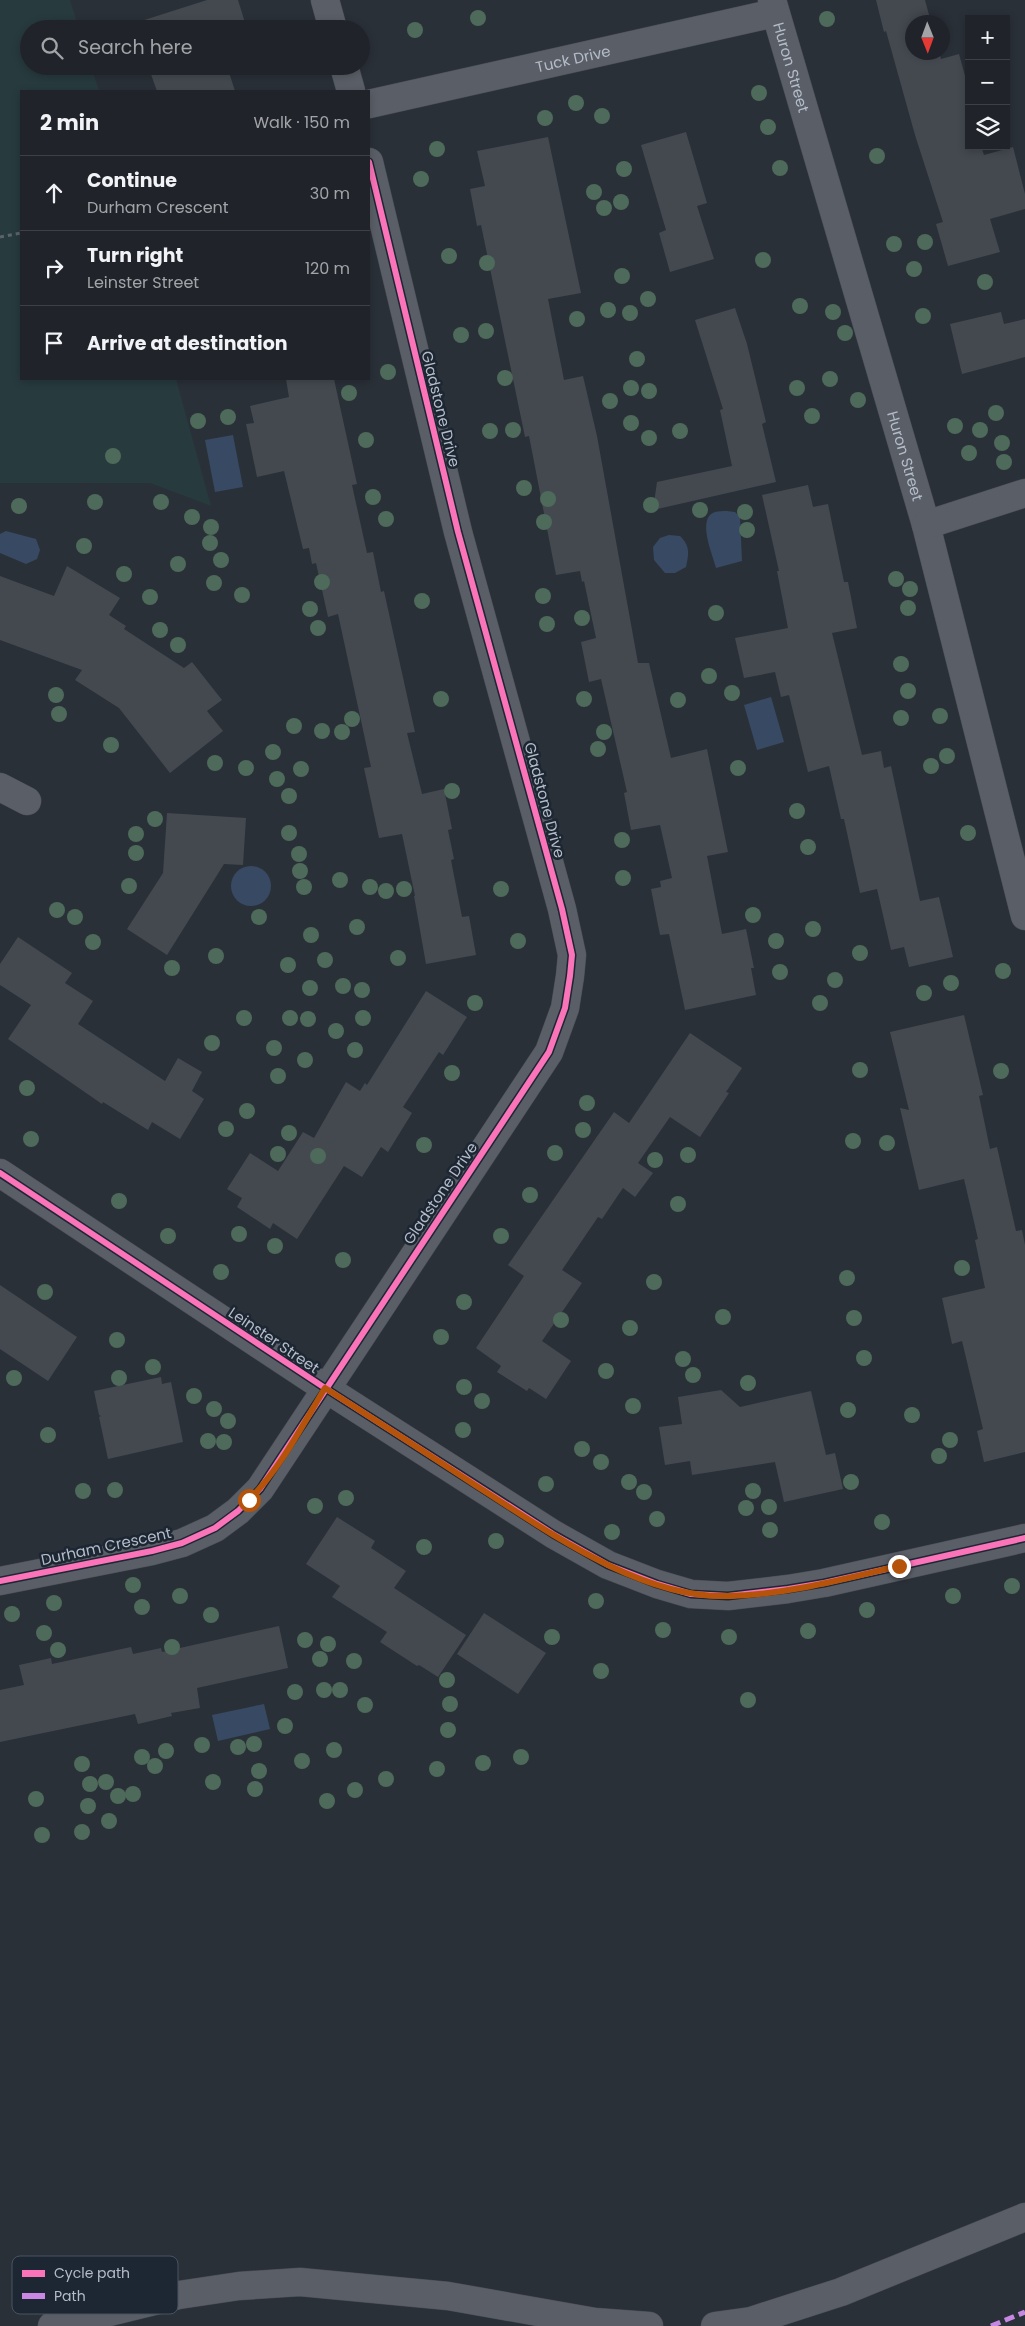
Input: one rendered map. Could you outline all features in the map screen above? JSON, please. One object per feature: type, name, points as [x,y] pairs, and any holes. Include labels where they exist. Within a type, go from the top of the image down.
[{"type":"street","points":[[325,0],[331,20]]},
{"type":"street","name":"Tuck Drive","points":[[370,104],[774,6]]},
{"type":"street","name":"Huron Street","points":[[774,6],[926,526],[1025,916]]},
{"type":"street","points":[[347,75],[351,90]]},
{"type":"street","name":"Gladstone Drive","points":[[325,1388],[549,1052],[565,1008],[572,955],[562,909],[458,532],[370,166]]},
{"type":"street","points":[[926,526],[1025,493]]},
{"type":"street","points":[[0,787],[28,800]]},
{"type":"street","name":"Leinster Street","points":[[0,1173],[325,1388],[573,1546],[608,1565],[657,1584],[691,1594],[728,1596],[824,1583],[1025,1538]]},
{"type":"street","name":"Durham Crescent","points":[[0,1581],[152,1551],[182,1542],[215,1528],[238,1511],[260,1489],[325,1388]]},
{"type":"street","points":[[715,2326],[751,2321],[841,2292],[1025,2216]]},
{"type":"street","points":[[178,2295],[240,2286],[300,2282],[448,2296],[595,2322],[649,2326]]},
{"type":"street","points":[[52,2326],[101,2314]]},
{"type":"path","points":[[0,238],[20,232]]},
{"type":"green space","points":[[0,0],[70,0],[76,20],[20,20],[20,75],[94,75],[99,90],[20,90],[20,380],[176,380],[211,506],[150,483],[0,483]]},
{"type":"water","points":[[233,435],[243,487],[215,492],[205,440]]},
{"type":"water","points":[[715,512],[735,512],[740,517],[742,561],[716,568],[707,537],[707,521],[709,516]]},
{"type":"water","points":[[6,531],[36,539],[40,550],[37,559],[26,564],[0,553],[0,534]]},
{"type":"water","points":[[669,535],[680,536],[686,543],[688,550],[686,567],[675,573],[665,573],[654,560],[653,547],[660,538]]},
{"type":"water","points":[[771,697],[784,742],[757,750],[744,705]]},
{"type":"water","points":[[255,866],[262,869],[268,875],[271,886],[270,894],[262,903],[255,906],[247,906],[240,903],[232,894],[231,882],[234,875],[243,867]]},
{"type":"water","points":[[264,1704],[270,1729],[218,1741],[212,1715]]},
{"type":"building","points":[[207,0],[238,0],[244,20],[144,20]]},
{"type":"building","points":[[876,0],[925,0],[929,15],[905,15],[905,60],[950,60],[950,56],[959,54],[965,76],[965,150],[982,150],[984,155],[1010,150],[1010,148],[1013,147],[1025,194],[1025,209],[990,219],[1000,252],[948,266],[936,224],[943,222],[915,135],[886,31],[884,32]]},
{"type":"building","points":[[151,75],[230,75],[235,90],[157,90]]},
{"type":"building","points":[[686,132],[707,203],[697,206],[714,259],[670,272],[659,233],[666,230],[641,145]]},
{"type":"building","points":[[548,137],[581,293],[548,299],[564,380],[583,376],[597,436],[638,663],[649,663],[671,758],[707,749],[728,852],[707,856],[722,934],[746,929],[754,968],[751,968],[756,995],[685,1010],[669,934],[660,935],[651,889],[661,887],[660,881],[672,878],[660,825],[631,830],[624,793],[627,792],[601,679],[589,682],[581,642],[596,638],[584,581],[582,582],[580,571],[556,575],[529,436],[525,437],[481,225],[477,226],[470,189],[485,186],[477,151]]},
{"type":"building","points":[[735,308],[747,344],[766,422],[762,424],[776,482],[653,510],[657,482],[732,466],[720,410],[723,409],[695,320]]},
{"type":"building","points":[[1001,312],[1004,324],[1025,319],[1025,357],[962,374],[950,324]]},
{"type":"building","points":[[286,380],[334,380],[357,484],[352,485],[367,553],[373,552],[381,592],[384,591],[415,732],[407,733],[422,794],[444,789],[452,829],[448,830],[454,859],[451,860],[462,917],[469,916],[476,955],[426,964],[415,896],[402,834],[379,838],[364,768],[371,767],[338,614],[328,617],[316,563],[312,564],[309,548],[303,549],[284,471],[257,477],[246,424],[254,423],[250,406],[289,397]]},
{"type":"building","points":[[808,485],[813,507],[828,504],[844,582],[848,582],[857,628],[832,633],[862,755],[881,751],[884,768],[891,766],[920,901],[939,897],[953,957],[909,967],[904,947],[891,950],[877,889],[860,893],[844,819],[841,819],[829,766],[808,772],[789,695],[781,697],[775,672],[744,678],[735,638],[788,628],[777,571],[779,571],[762,495]]},
{"type":"building","points":[[67,566],[120,598],[109,615],[126,626],[124,629],[184,668],[192,662],[222,700],[207,711],[223,731],[170,773],[119,708],[75,680],[82,670],[0,640],[0,576],[54,596]]},
{"type":"building","points":[[167,813],[246,818],[243,865],[224,864],[167,955],[127,929],[163,873]]},
{"type":"building","points":[[18,937],[72,973],[65,983],[93,1001],[78,1024],[165,1081],[178,1058],[202,1072],[192,1091],[204,1099],[180,1139],[152,1122],[148,1130],[103,1102],[102,1104],[8,1039],[31,1005],[0,985],[0,964]]},
{"type":"building","points":[[426,991],[467,1017],[443,1055],[439,1052],[403,1107],[412,1113],[388,1152],[381,1147],[362,1177],[344,1166],[297,1239],[273,1223],[270,1229],[237,1207],[242,1198],[227,1189],[250,1153],[278,1171],[303,1132],[314,1138],[346,1082],[360,1091],[365,1083],[367,1085]]},
{"type":"building","points":[[964,1015],[983,1095],[979,1096],[990,1149],[997,1147],[1016,1231],[1022,1230],[1025,1245],[1025,1452],[984,1462],[977,1431],[983,1429],[962,1341],[952,1344],[942,1298],[985,1288],[975,1240],[978,1239],[964,1179],[919,1190],[900,1108],[909,1110],[890,1032]]},
{"type":"building","points":[[690,1033],[742,1068],[726,1092],[729,1093],[700,1137],[670,1117],[638,1163],[653,1173],[635,1197],[623,1188],[602,1219],[598,1217],[562,1270],[582,1283],[542,1341],[571,1361],[546,1399],[529,1388],[527,1391],[497,1372],[501,1366],[476,1348],[524,1276],[508,1265],[614,1112],[629,1123]]},
{"type":"building","points":[[0,1285],[77,1337],[48,1381],[0,1349]]},
{"type":"building","points":[[161,1377],[162,1384],[171,1382],[183,1442],[108,1459],[99,1417],[101,1416],[99,1415],[94,1391]]},
{"type":"building","points":[[721,1390],[740,1407],[811,1391],[826,1455],[835,1453],[843,1489],[784,1502],[775,1462],[692,1475],[690,1461],[665,1465],[659,1427],[682,1424],[678,1397]]},
{"type":"building","points":[[337,1517],[375,1541],[371,1548],[406,1571],[394,1588],[466,1635],[438,1677],[380,1642],[387,1632],[332,1597],[340,1586],[306,1564]]},
{"type":"building","points":[[484,1613],[546,1653],[518,1694],[457,1654]]},
{"type":"building","points":[[279,1626],[288,1668],[197,1688],[200,1708],[171,1713],[172,1716],[138,1724],[135,1714],[0,1742],[0,1690],[24,1685],[19,1665],[51,1658],[52,1664],[131,1647],[133,1654],[161,1648],[162,1652]]},
{"type":"marked path","points":[[991,2326],[1025,2312]]},
{"type":"cycle path","points":[[0,1581],[152,1551],[182,1543],[215,1528],[238,1511],[260,1489],[549,1052],[565,1008],[572,955],[562,909],[458,532],[370,166]]},
{"type":"cycle path","points":[[0,1173],[325,1388],[553,1534],[608,1565],[657,1584],[691,1594],[728,1596],[788,1589],[824,1583],[1025,1538]]},
{"type":"route","points":[[249,1500],[260,1489],[325,1388],[553,1534],[608,1565],[657,1584],[691,1594],[728,1596],[824,1583],[899,1566]]}]
